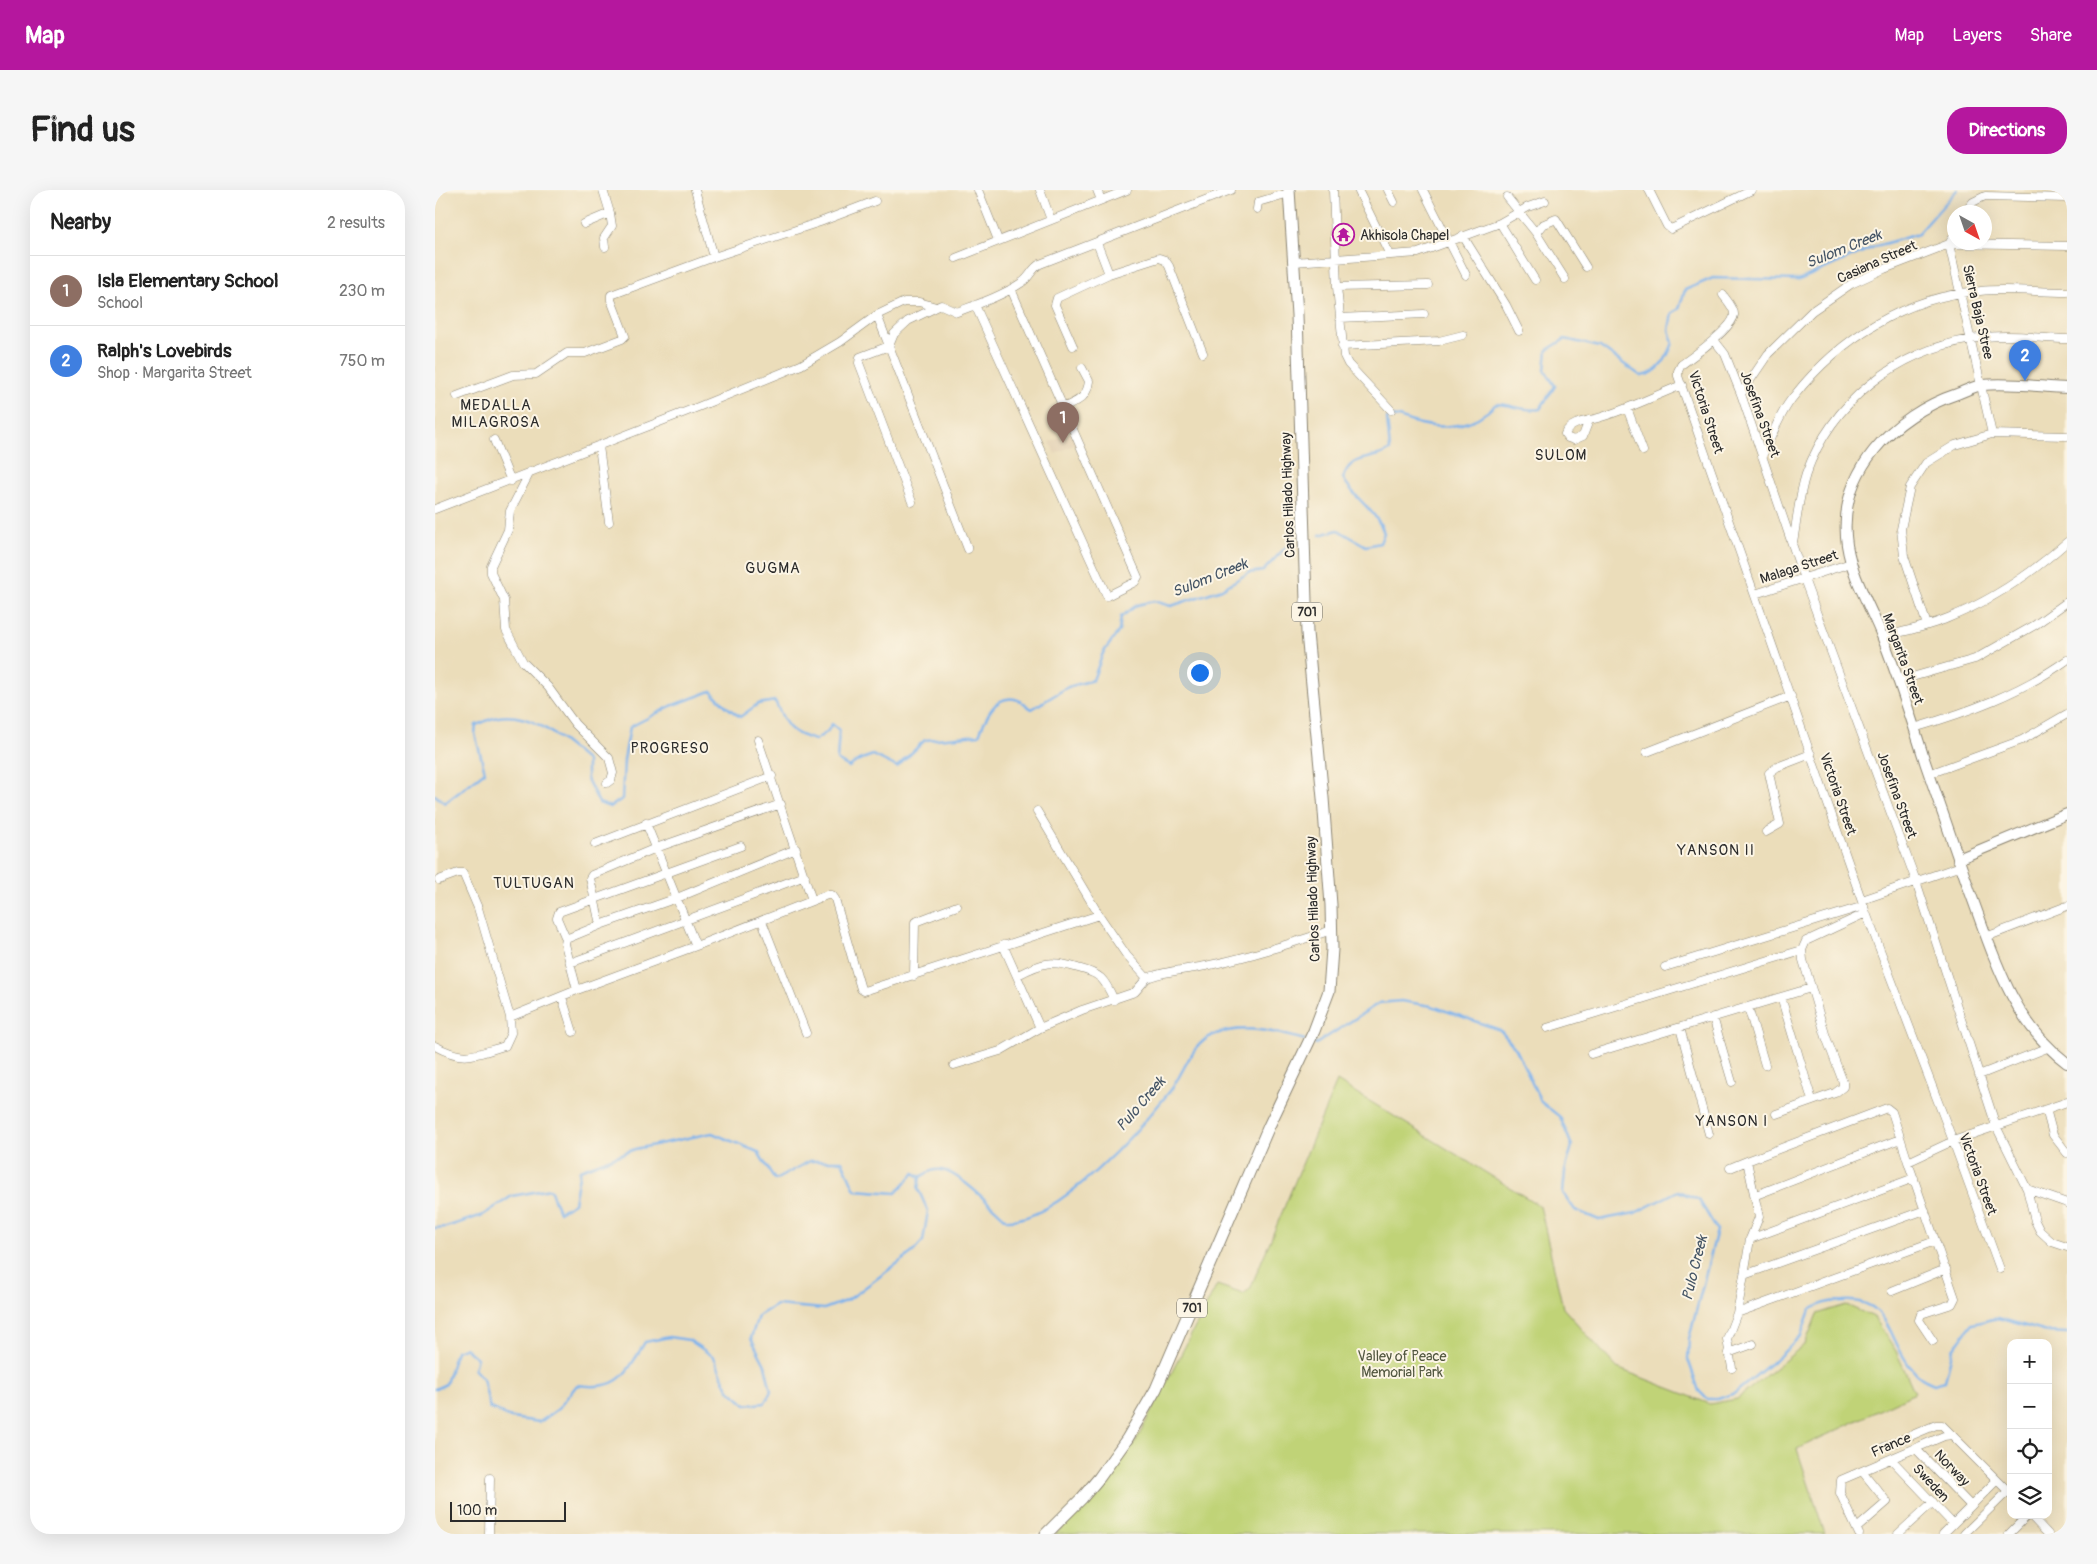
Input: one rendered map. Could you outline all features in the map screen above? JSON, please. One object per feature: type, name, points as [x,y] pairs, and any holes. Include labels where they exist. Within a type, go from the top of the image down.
[{"type":"main road","name":"Carlos Hilado Highway","points":[[1046,1534],[1083,1498],[1099,1478],[1145,1410],[1171,1356],[1314,1031],[1329,992],[1332,930],[1323,798],[1307,633],[1294,262],[1289,191]]},
{"type":"street","points":[[695,190],[714,257]]},
{"type":"street","points":[[978,190],[998,240]]},
{"type":"street","points":[[1040,190],[1051,220]]},
{"type":"street","points":[[1097,190],[1101,200]]},
{"type":"street","points":[[956,258],[1127,190]]},
{"type":"street","points":[[912,502],[859,360],[863,356],[889,346],[898,329],[908,321],[941,305],[957,312],[975,305],[1026,280],[1035,266],[1231,190]]},
{"type":"street","points":[[1333,190],[1337,287],[1342,346],[1348,364],[1391,410]]},
{"type":"street","points":[[1358,190],[1390,255]]},
{"type":"street","points":[[1388,190],[1394,202]]},
{"type":"street","points":[[1423,190],[1466,275]]},
{"type":"street","points":[[1649,190],[1667,226],[1671,229],[1752,190]]},
{"type":"street","points":[[605,191],[612,226],[604,238],[605,247]]},
{"type":"street","points":[[1257,209],[1258,202],[1289,191]]},
{"type":"street","points":[[1971,205],[1985,196],[2067,198]]},
{"type":"street","points":[[1507,197],[1536,233],[1565,279]]},
{"type":"street","points":[[457,396],[513,375],[536,374],[567,353],[585,353],[622,339],[625,336],[611,300],[611,295],[875,201]]},
{"type":"street","points":[[1294,262],[1418,253],[1500,223],[1519,214],[1528,207],[1545,201]]},
{"type":"street","points":[[584,224],[610,213]]},
{"type":"street","points":[[1536,233],[1542,225],[1556,219],[1586,267]]},
{"type":"street","points":[[1500,223],[1535,280]]},
{"type":"street","points":[[1463,236],[1506,304],[1519,331]]},
{"type":"street","points":[[1097,243],[1109,274]]},
{"type":"street","name":"Casiana Street","points":[[1741,394],[1768,354],[1812,311],[1851,284],[1947,245]]},
{"type":"street","name":"Casiana Street","points":[[1992,245],[2067,246]]},
{"type":"street","name":"Sierra Baja Stree","points":[[1950,250],[1983,385],[1992,434]]},
{"type":"street","points":[[1073,346],[1055,301],[1059,296],[1109,274],[1159,258],[1165,260],[1203,353]]},
{"type":"street","points":[[1337,287],[1428,285]]},
{"type":"street","points":[[975,305],[1107,596],[1135,582],[1138,577],[1011,289]]},
{"type":"street","points":[[1762,456],[1793,397],[1841,347],[1871,325],[1907,309],[1960,293],[1981,290],[2067,292]]},
{"type":"street","points":[[1714,340],[1735,314],[1723,295]]},
{"type":"street","points":[[435,508],[511,481],[801,365],[840,342],[877,315],[904,302],[913,301],[937,307]]},
{"type":"street","points":[[1340,318],[1423,314]]},
{"type":"street","points":[[877,315],[967,549]]},
{"type":"street","points":[[1342,346],[1439,341],[1463,335]]},
{"type":"street","points":[[1793,544],[1805,476],[1823,438],[1836,417],[1853,398],[1889,369],[1931,350],[1971,338],[2067,339]]},
{"type":"street","name":"Josefina Street","points":[[1714,340],[1725,354],[1741,394],[1804,579],[1916,882],[1996,1126],[2027,1189],[2035,1221],[2040,1231],[2052,1242],[2067,1247]]},
{"type":"street","name":"Victoria Street","points":[[1714,340],[1681,365],[1677,371],[1864,906],[2000,1269]]},
{"type":"street","points":[[1063,408],[1082,400],[1086,395],[1089,381],[1082,368]]},
{"type":"street","points":[[1589,420],[1627,408],[1682,385]]},
{"type":"street","name":"Margarita Street","points":[[2067,388],[1983,385],[1937,400],[1919,410],[1891,431],[1870,454],[1854,485],[1846,516],[1847,544],[1851,563],[1882,637],[2005,985],[2027,1024],[2047,1048],[2067,1063]]},
{"type":"street","points":[[1627,408],[1643,451]]},
{"type":"street","points":[[1927,625],[1905,556],[1901,529],[1910,487],[1926,462],[1955,445],[1992,434],[2067,436]]},
{"type":"street","points":[[494,440],[511,481]]},
{"type":"street","points":[[599,446],[609,522]]},
{"type":"street","points":[[530,472],[510,511],[508,530],[491,566],[491,573],[504,600],[506,630],[515,648],[523,662],[548,687],[575,724],[609,758],[613,773],[611,780],[607,783]]},
{"type":"street","points":[[1882,637],[1947,619],[1994,597],[2016,584],[2067,542]]},
{"type":"street","name":"Malaga Street","points":[[1755,594],[1851,563]]},
{"type":"street","points":[[1898,681],[1975,659],[2035,626],[2067,602]]},
{"type":"street","points":[[1914,728],[1971,711],[2019,689],[2067,660]]},
{"type":"street","points":[[1647,752],[1791,696]]},
{"type":"street","points":[[1929,774],[2022,740],[2067,714]]},
{"type":"street","points":[[758,740],[772,776],[812,900]]},
{"type":"street","points":[[1766,832],[1780,824],[1769,773],[1777,767],[1811,754]]},
{"type":"street","points":[[595,844],[772,776]]},
{"type":"street","points":[[600,925],[590,878],[592,875],[656,848],[781,804]]},
{"type":"street","points":[[1037,811],[1099,915],[1127,956],[1147,978]]},
{"type":"street","points":[[1776,1114],[1835,1093],[1843,1087],[1843,1082],[1826,1037],[1811,988],[1802,950],[1806,941],[1864,906],[2067,814]]},
{"type":"street","points":[[646,823],[696,946]]},
{"type":"street","points":[[577,990],[565,944],[566,939],[557,915],[594,898],[741,846]]},
{"type":"street","points":[[566,939],[677,898],[796,849]]},
{"type":"street","points":[[435,1046],[456,1056],[465,1057],[484,1054],[495,1047],[505,1046],[511,1032],[510,1018],[497,966],[467,878],[463,873],[458,872],[439,880]]},
{"type":"street","points":[[570,963],[805,876]]},
{"type":"street","points":[[510,1018],[577,990],[827,895],[832,895],[835,899],[861,989],[867,991],[1099,915]]},
{"type":"street","points":[[914,976],[917,942],[915,922],[957,906]]},
{"type":"street","points":[[1665,967],[1864,906]]},
{"type":"street","points":[[1987,937],[2067,906]]},
{"type":"street","points":[[762,921],[806,1033]]},
{"type":"street","points":[[954,1065],[1000,1050],[1040,1028],[1082,1010],[1135,992],[1147,978],[1163,972],[1190,970],[1257,955],[1332,930]]},
{"type":"street","points":[[1003,945],[1040,1028]]},
{"type":"street","points":[[1547,1028],[1802,950]]},
{"type":"street","points":[[1018,975],[1036,966],[1057,962],[1095,973],[1107,983],[1114,1000]]},
{"type":"street","points":[[1591,1054],[1811,988]]},
{"type":"street","points":[[562,997],[573,1032]]},
{"type":"street","points":[[1781,997],[1812,1100]]},
{"type":"street","points":[[1748,1007],[1765,1066]]},
{"type":"street","points":[[1713,1017],[1732,1082]]},
{"type":"street","points":[[1680,1028],[1709,1134]]},
{"type":"street","points":[[1979,1075],[2047,1048]]},
{"type":"street","points":[[1908,1162],[1953,1141],[2067,1102]]},
{"type":"street","points":[[1730,1168],[1887,1108],[1892,1112],[1946,1269],[1955,1301],[1952,1304],[1921,1314],[1919,1317],[1919,1320],[1933,1341]]},
{"type":"street","points":[[2046,1109],[2053,1136],[2067,1154]]},
{"type":"street","points":[[1756,1195],[1900,1139]]},
{"type":"street","points":[[1732,1368],[1727,1339],[1737,1313],[1750,1239],[1759,1217],[1756,1195],[1747,1161]]},
{"type":"street","points":[[1750,1239],[1914,1178]]},
{"type":"street","points":[[2027,1189],[2067,1203]]},
{"type":"street","points":[[1744,1275],[1925,1210]]},
{"type":"street","points":[[1737,1313],[1935,1240]]},
{"type":"street","points":[[1893,1291],[1946,1269]]},
{"type":"street","points":[[1728,1353],[1753,1344]]},
{"type":"street","points":[[1884,1447],[1936,1425],[1947,1427],[1952,1435],[2007,1491]]},
{"type":"street","name":"France","points":[[1858,1531],[1840,1493],[1841,1480],[1943,1436],[1952,1435]]},
{"type":"street","name":"Norway","points":[[1915,1448],[1971,1506]]},
{"type":"street","name":"Sweden","points":[[1891,1459],[1953,1524]]},
{"type":"street","points":[[1858,1531],[1887,1502],[1863,1471]]},
{"type":"street","points":[[489,1534],[490,1478]]},
{"type":"street","points":[[1943,1534],[1997,1480]]},
{"type":"street","points":[[1964,1534],[2007,1495]]},
{"type":"street","points":[[1898,1534],[1933,1502]]},
{"type":"street","points":[[2009,1534],[2025,1519]]},
{"type":"street","points":[[2033,1519],[2048,1534]]},
{"type":"shaded area","points":[[1071,432],[1076,444],[1055,454],[1050,442]]},
{"type":"green space","name":"Valley of Peace Memorial Park","points":[[1337,1081],[1540,1206],[1563,1308],[1617,1368],[1710,1404],[1737,1399],[1805,1344],[1817,1314],[1846,1305],[1874,1317],[1896,1351],[1915,1393],[1797,1449],[1825,1534],[1055,1534],[1082,1511],[1136,1441],[1217,1285],[1243,1294],[1250,1289]]},
{"type":"waterway","name":"Sulom Creek","points":[[1320,535],[1338,530],[1366,546],[1380,543],[1384,533],[1381,525],[1343,478],[1347,470],[1356,461],[1383,454],[1390,450],[1387,418],[1397,417],[1425,425],[1447,426],[1458,425],[1478,418],[1496,404],[1534,410],[1540,409],[1555,386],[1545,370],[1547,350],[1565,339],[1600,347],[1641,376],[1647,375],[1657,369],[1671,349],[1673,343],[1669,330],[1672,313],[1679,309],[1685,290],[1713,278],[1799,280],[1876,246],[1918,234],[1957,190]]},
{"type":"waterway","name":"Sulom Creek","points":[[435,795],[445,803],[485,772],[475,734],[476,725],[495,718],[511,716],[524,719],[547,729],[587,761],[587,779],[599,803],[610,807],[622,799],[624,760],[630,727],[671,706],[711,691],[740,717],[758,704],[775,701],[782,717],[793,731],[815,740],[827,732],[832,724],[839,730],[837,760],[849,767],[859,760],[873,755],[897,767],[925,740],[979,735],[987,716],[996,704],[1001,701],[1015,699],[1032,709],[1068,687],[1093,680],[1103,653],[1119,631],[1121,617],[1137,605],[1154,601],[1171,606],[1222,589],[1248,573],[1263,571],[1286,547],[1295,544]]},
{"type":"waterway","name":"Pulo Creek","points":[[1312,1042],[1316,1044],[1379,1003],[1401,1001],[1432,1006],[1500,1030],[1516,1049],[1541,1102],[1560,1117],[1572,1146],[1565,1171],[1563,1193],[1575,1210],[1599,1220],[1635,1213],[1678,1191],[1699,1200],[1717,1230],[1689,1339],[1688,1359],[1699,1391],[1707,1399],[1718,1399],[1735,1393],[1782,1354],[1801,1335],[1810,1310],[1830,1302],[1859,1302],[1871,1306],[1887,1323],[1904,1358],[1912,1369],[1919,1376],[1934,1384],[1945,1381],[1953,1349],[1972,1324],[1998,1318],[2047,1332],[2067,1333]]},
{"type":"waterway","name":"Pulo Creek","points":[[435,1389],[446,1384],[456,1351],[465,1348],[477,1358],[474,1369],[483,1379],[490,1408],[511,1418],[540,1422],[558,1409],[577,1385],[591,1386],[612,1383],[626,1372],[645,1342],[669,1337],[689,1340],[714,1357],[728,1389],[746,1405],[765,1403],[771,1391],[765,1365],[751,1338],[758,1316],[776,1305],[824,1309],[848,1300],[913,1252],[923,1241],[928,1211],[918,1189],[920,1177],[935,1170],[948,1172],[985,1199],[1007,1220],[1027,1217],[1050,1206],[1096,1171],[1156,1108],[1170,1091],[1194,1051],[1207,1038],[1227,1031],[1250,1029],[1305,1040]]},
{"type":"waterway","points":[[435,1228],[446,1227],[483,1215],[512,1196],[550,1189],[559,1212],[574,1203],[580,1170],[635,1149],[712,1133],[758,1152],[775,1180],[810,1161],[842,1161],[855,1190],[896,1193],[914,1173],[920,1177]]},
{"type":"place","name":"Akhisola Chapel","points":[[1344,235]]},
{"type":"place","name":"Ralph's Lovebirds","points":[[2025,381]]},
{"type":"place","name":"Isla Elementary School","points":[[1063,443]]},
{"type":"district","name":"MEDALLA MILAGROSA","points":[[496,414]]},
{"type":"district","name":"SULOM","points":[[1561,455]]},
{"type":"district","name":"GUGMA","points":[[773,568]]},
{"type":"district","name":"PROGRESO","points":[[670,748]]},
{"type":"district","name":"YANSON II","points":[[1716,850]]},
{"type":"district","name":"TULTUGAN","points":[[534,883]]},
{"type":"district","name":"YANSON I","points":[[1732,1121]]}]
